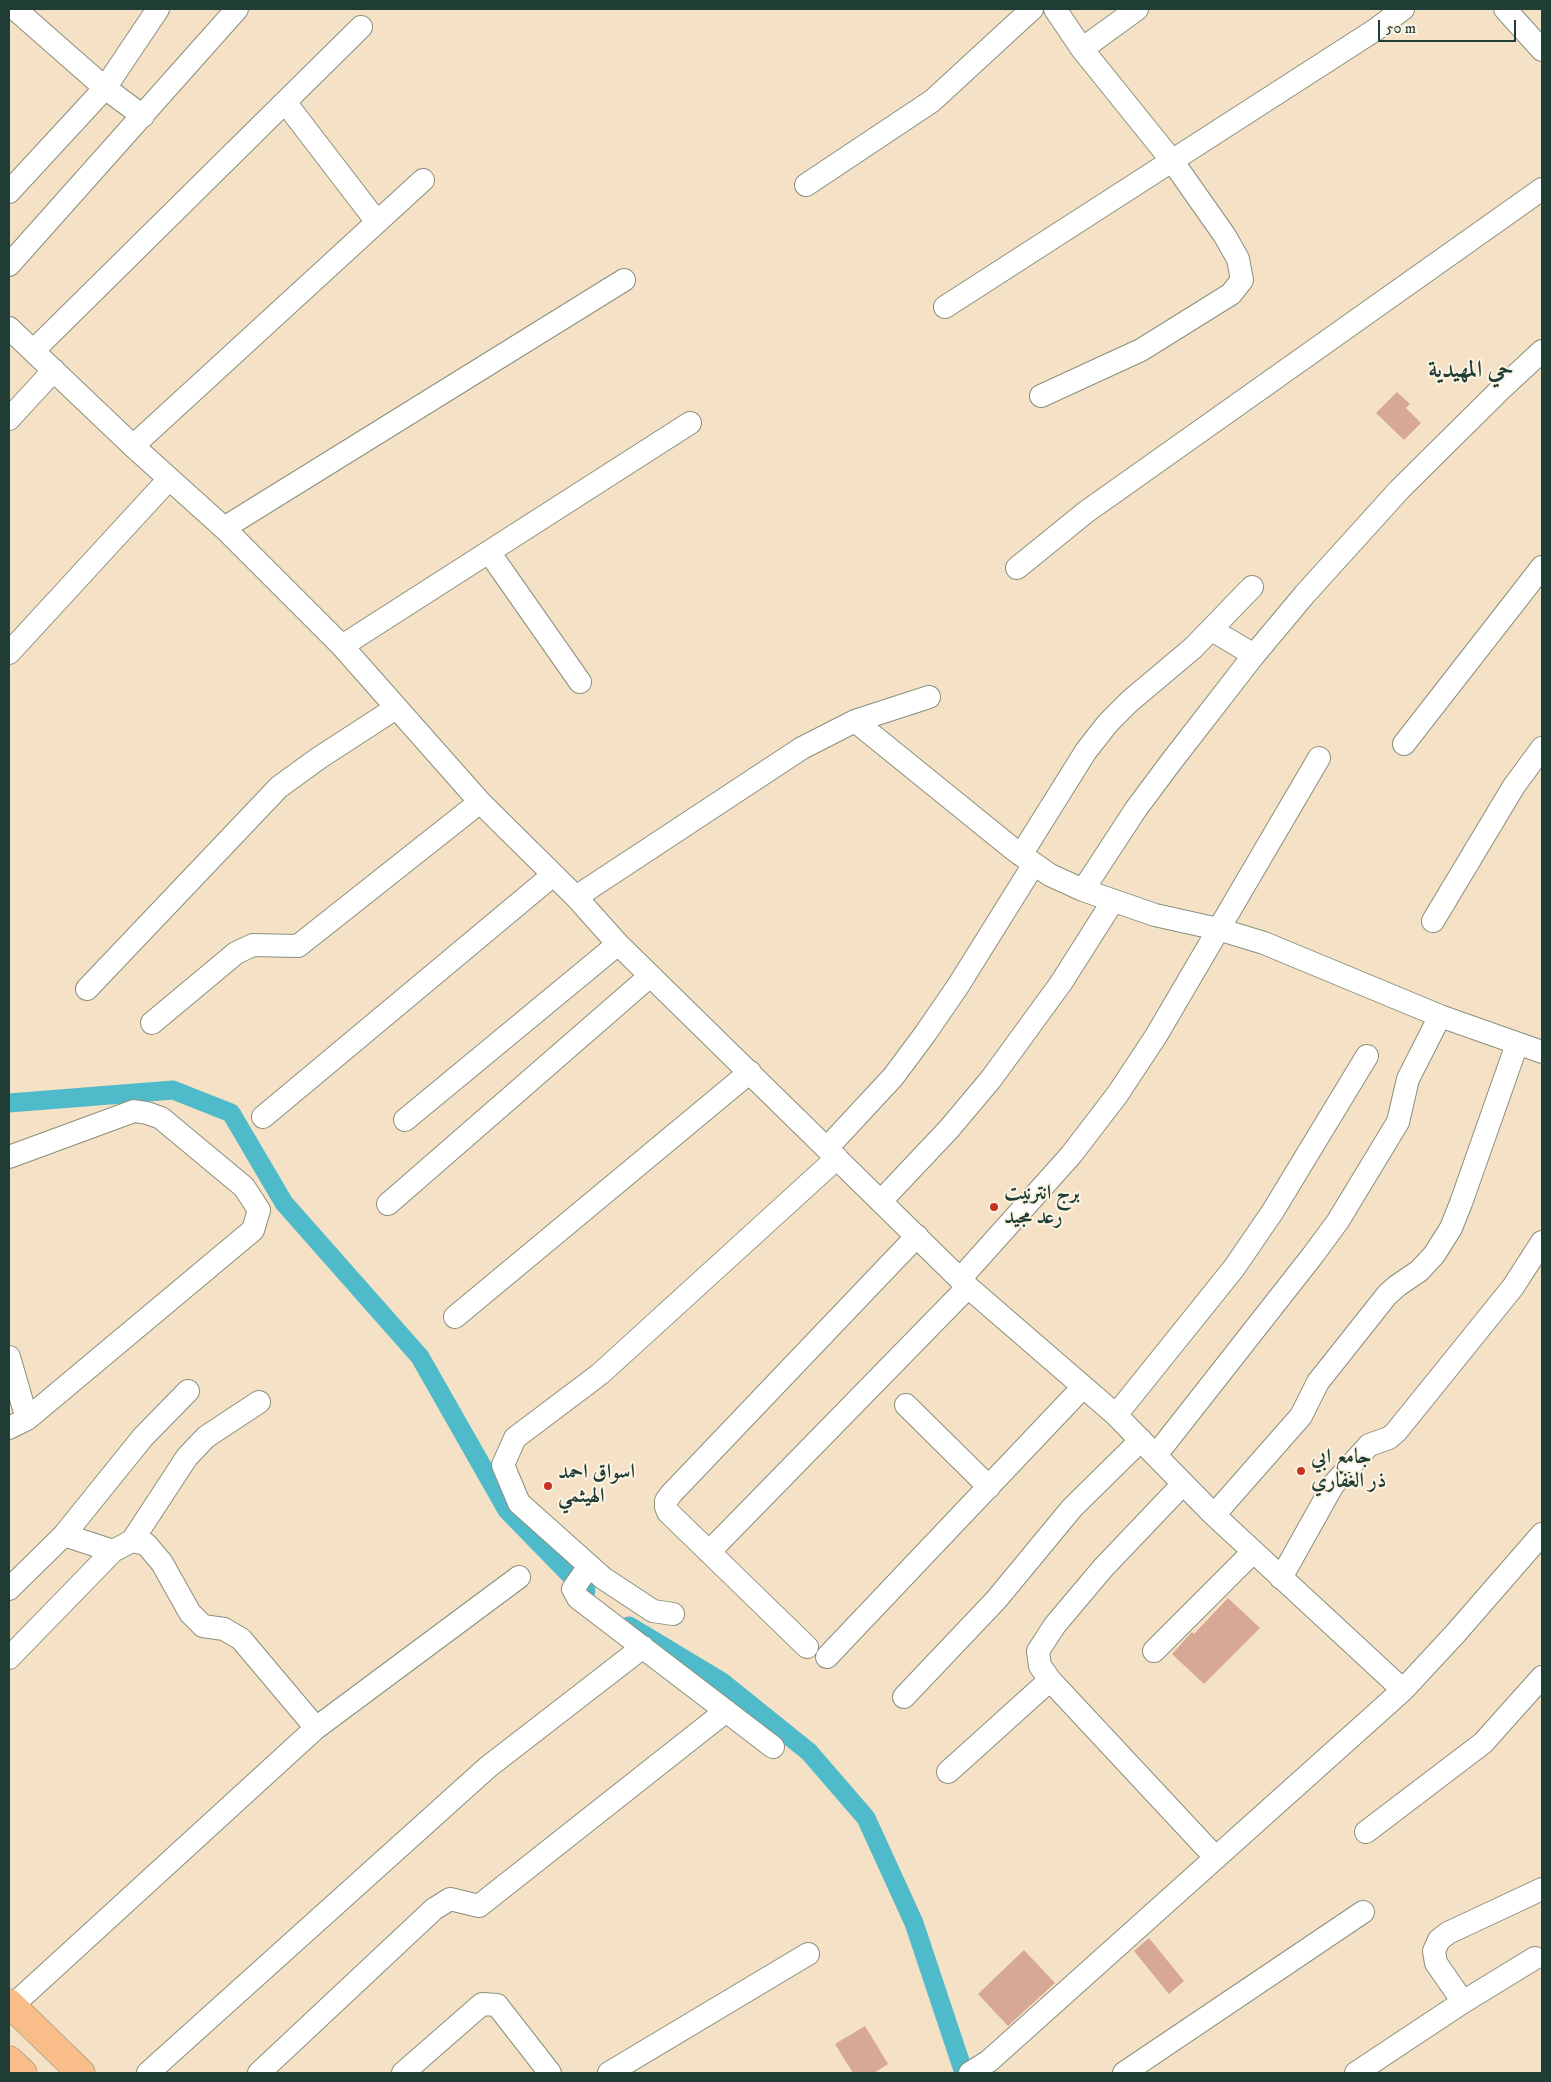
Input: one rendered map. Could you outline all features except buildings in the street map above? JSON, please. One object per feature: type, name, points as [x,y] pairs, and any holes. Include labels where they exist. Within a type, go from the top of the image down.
[{"type":"main road","points":[[10,2004],[81,2073]]},
{"type":"main road","points":[[9,2060],[24,2073]]},
{"type":"street","points":[[15,9],[105,88],[143,116]]},
{"type":"street","points":[[9,192],[105,88],[158,9]]},
{"type":"street","points":[[9,265],[237,9]]},
{"type":"street","points":[[806,186],[932,101],[1032,9]]},
{"type":"street","points":[[1041,396],[1141,350],[1231,294],[1242,280],[1238,259],[1225,236],[1173,162],[1082,49],[1055,9]]},
{"type":"street","points":[[1082,49],[1137,9]]},
{"type":"street","points":[[946,307],[1173,162],[1375,30],[1403,9]]},
{"type":"street","points":[[1505,9],[1540,45]]},
{"type":"street","points":[[33,350],[361,27]]},
{"type":"street","points":[[285,102],[377,222]]},
{"type":"street","points":[[132,446],[423,180]]},
{"type":"street","points":[[1017,568],[1086,512],[1542,189]]},
{"type":"street","points":[[224,528],[624,280]]},
{"type":"street","points":[[9,328],[132,446],[224,528],[342,646],[480,802],[576,898],[618,944],[964,1283],[1116,1415],[1214,1515],[1403,1690]]},
{"type":"street","points":[[1083,890],[1136,809],[1254,655],[1329,567],[1400,489],[1542,350]]},
{"type":"street","points":[[9,419],[54,370]]},
{"type":"street","points":[[342,646],[690,423]]},
{"type":"street","points":[[9,653],[169,479]]},
{"type":"street","points":[[489,552],[580,682]]},
{"type":"street","points":[[1404,744],[1542,567]]},
{"type":"street","points":[[673,1614],[653,1611],[602,1578],[519,1503],[503,1464],[515,1438],[600,1374],[832,1153],[893,1077],[958,986],[1086,751],[1108,723],[1130,700],[1212,630],[1252,587]]},
{"type":"street","points":[[1212,630],[1254,655]]},
{"type":"street","points":[[576,898],[802,748],[855,721],[929,697]]},
{"type":"street","points":[[87,989],[279,788],[319,758],[396,708]]},
{"type":"street","points":[[855,721],[1027,859],[1050,875],[1113,901],[1183,923],[1218,930],[1264,943],[1440,1016],[1542,1052]]},
{"type":"street","points":[[1433,922],[1514,786],[1542,748]]},
{"type":"street","points":[[709,1552],[964,1283],[1118,1095],[1156,1036],[1319,758]]},
{"type":"street","points":[[152,1023],[236,953],[252,945],[298,946],[480,802]]},
{"type":"street","points":[[264,1117],[553,875]]},
{"type":"street","points":[[881,1201],[948,1129],[990,1079],[1061,983],[1113,901]]},
{"type":"street","points":[[406,1120],[618,944]]},
{"type":"street","points":[[388,1204],[650,976]]},
{"type":"street","points":[[904,1697],[996,1600],[1072,1508],[1148,1448],[1314,1254],[1338,1221],[1398,1122],[1408,1079],[1440,1016]]},
{"type":"street","points":[[1214,1515],[1301,1416],[1318,1382],[1387,1295],[1419,1271],[1434,1255],[1451,1228],[1461,1203],[1517,1044]]},
{"type":"street","points":[[1116,1415],[1234,1268],[1273,1211],[1366,1056]]},
{"type":"street","points":[[454,1317],[750,1072]]},
{"type":"street","points":[[9,1157],[134,1111],[147,1113],[161,1118],[244,1187],[258,1210],[253,1230],[18,1423]]},
{"type":"street","points":[[807,1648],[668,1512],[666,1501],[670,1494],[917,1236]]},
{"type":"street","points":[[1281,1578],[1333,1485],[1369,1445],[1389,1438],[1396,1432],[1513,1287],[1542,1242]]},
{"type":"street","points":[[9,1357],[18,1423]]},
{"type":"street","points":[[827,1657],[1083,1387]]},
{"type":"street","points":[[9,1589],[64,1535],[143,1437],[188,1391]]},
{"type":"street","points":[[9,1658],[122,1546],[187,1457],[206,1437],[260,1402]]},
{"type":"street","points":[[906,1405],[989,1487]]},
{"type":"street","points":[[1183,1484],[1103,1568],[1055,1625],[1038,1652],[1040,1666],[1050,1680],[1216,1858]]},
{"type":"street","points":[[985,2069],[1403,1690],[1455,1634],[1542,1534]]},
{"type":"street","points":[[64,1535],[122,1546],[146,1544],[162,1562],[190,1613],[203,1626],[224,1629],[241,1639],[316,1728]]},
{"type":"street","points":[[1154,1650],[1253,1552]]},
{"type":"street","points":[[589,1566],[573,1589],[578,1598],[773,1747]]},
{"type":"street","points":[[10,2004],[316,1728],[519,1577]]},
{"type":"street","points":[[148,2073],[488,1767],[643,1647]]},
{"type":"street","points":[[1366,1832],[1483,1743],[1542,1677]]},
{"type":"street","points":[[948,1772],[1050,1680]]},
{"type":"street","points":[[259,2073],[434,1908],[450,1899],[478,1906],[726,1711]]},
{"type":"street","points":[[1463,2002],[1436,1963],[1434,1951],[1438,1940],[1448,1933],[1542,1889]]},
{"type":"street","points":[[1124,2073],[1363,1912]]},
{"type":"street","points":[[610,2073],[808,1954]]},
{"type":"street","points":[[1356,2073],[1463,2002],[1536,1958]]},
{"type":"street","points":[[403,2073],[482,2004],[498,2005],[550,2073]]},
{"type":"waterway","points":[[9,1103],[173,1090],[231,1113],[284,1203],[420,1357],[507,1510],[586,1591]]},
{"type":"waterway","points":[[629,1626],[722,1682],[809,1752],[866,1818],[914,1923],[964,2073]]},
{"type":"place","name":"برج انترنيت رعد مجيد","points":[[994,1207]]},
{"type":"place","name":"جامع ابي ذر الغفاري","points":[[1301,1471]]},
{"type":"place","name":"اسواق احمد الهيثمي","points":[[548,1486]]},
{"type":"district","name":"حي المهيدية","points":[[1471,372]]}]
